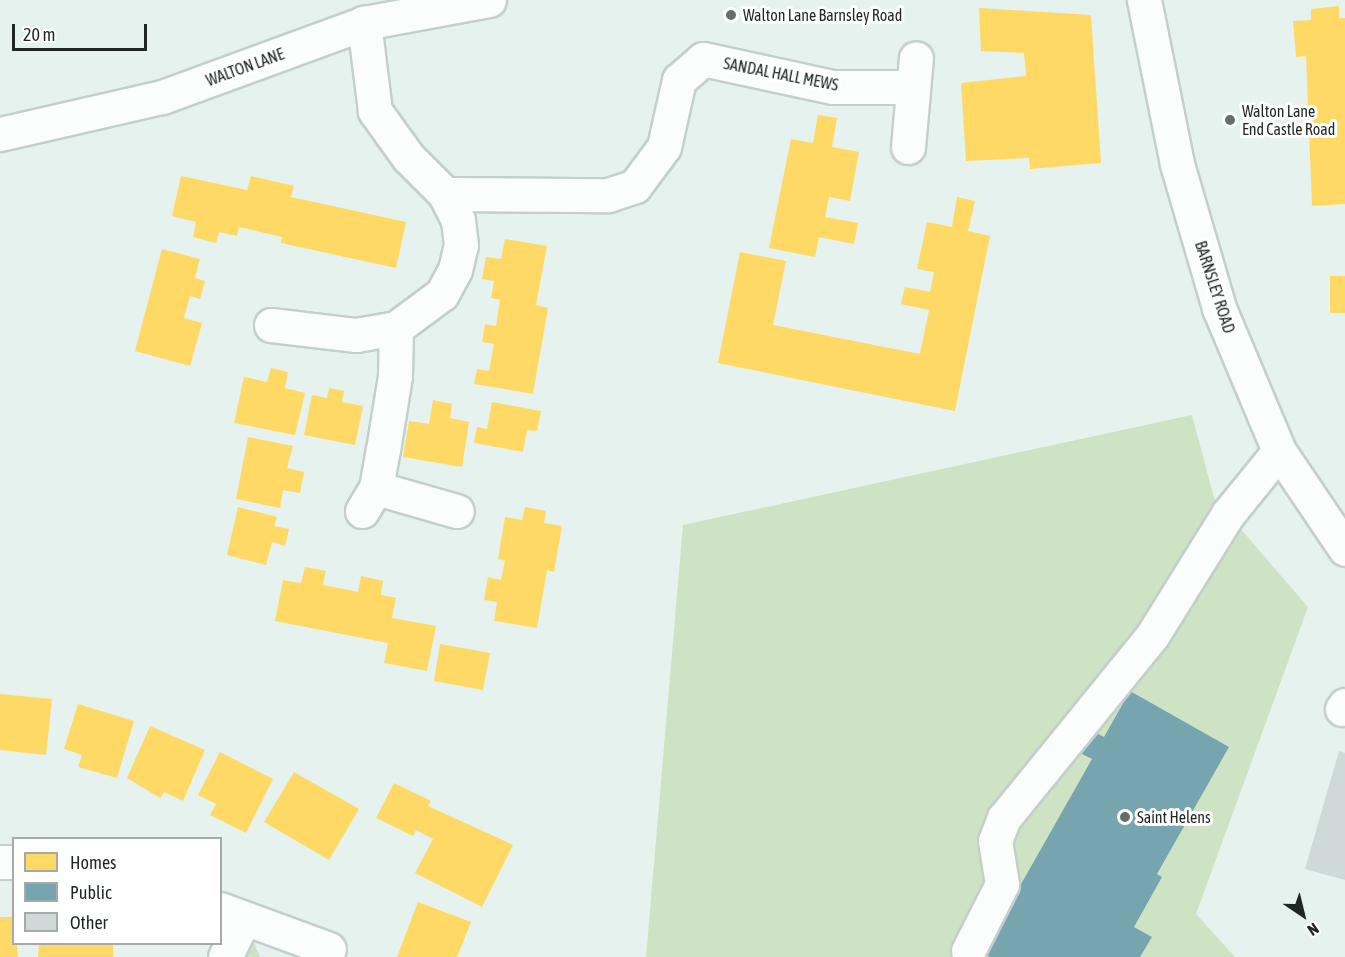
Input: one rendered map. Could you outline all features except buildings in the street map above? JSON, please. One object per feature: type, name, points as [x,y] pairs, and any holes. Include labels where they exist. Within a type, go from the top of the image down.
[{"type":"street","name":"WALTON LANE","points":[[0,134],[162,97],[364,23],[489,0]]},
{"type":"street","name":"BARNSLEY ROAD","points":[[1144,0],[1177,164],[1219,308],[1279,451],[1345,549]]},
{"type":"street","points":[[271,325],[356,335],[396,328],[442,294],[455,270],[458,220],[445,195],[408,157],[375,111],[364,23]]},
{"type":"street","name":"SANDAL HALL MEWS","points":[[445,195],[608,195],[635,186],[664,147],[679,80],[703,59],[832,87],[915,72],[908,147]]},
{"type":"street","points":[[396,328],[395,376],[369,499],[457,511]]},
{"type":"street","points":[[968,951],[1002,884],[995,841],[1004,818],[1152,636],[1228,514],[1279,451]]},
{"type":"street","points":[[225,957],[232,914],[328,949]]},
{"type":"green space","points":[[1192,415],[1214,498],[1308,607],[1196,914],[1235,957],[646,957],[683,525]]},
{"type":"green space","points":[[244,919],[260,957],[225,957]]},
{"type":"place","name":"Walton Lane Barnsley Road","points":[[731,15]]},
{"type":"place","name":"Walton Lane End Castle Road","points":[[1230,120]]},
{"type":"place","name":"Saint Helens","points":[[1125,817]]}]
